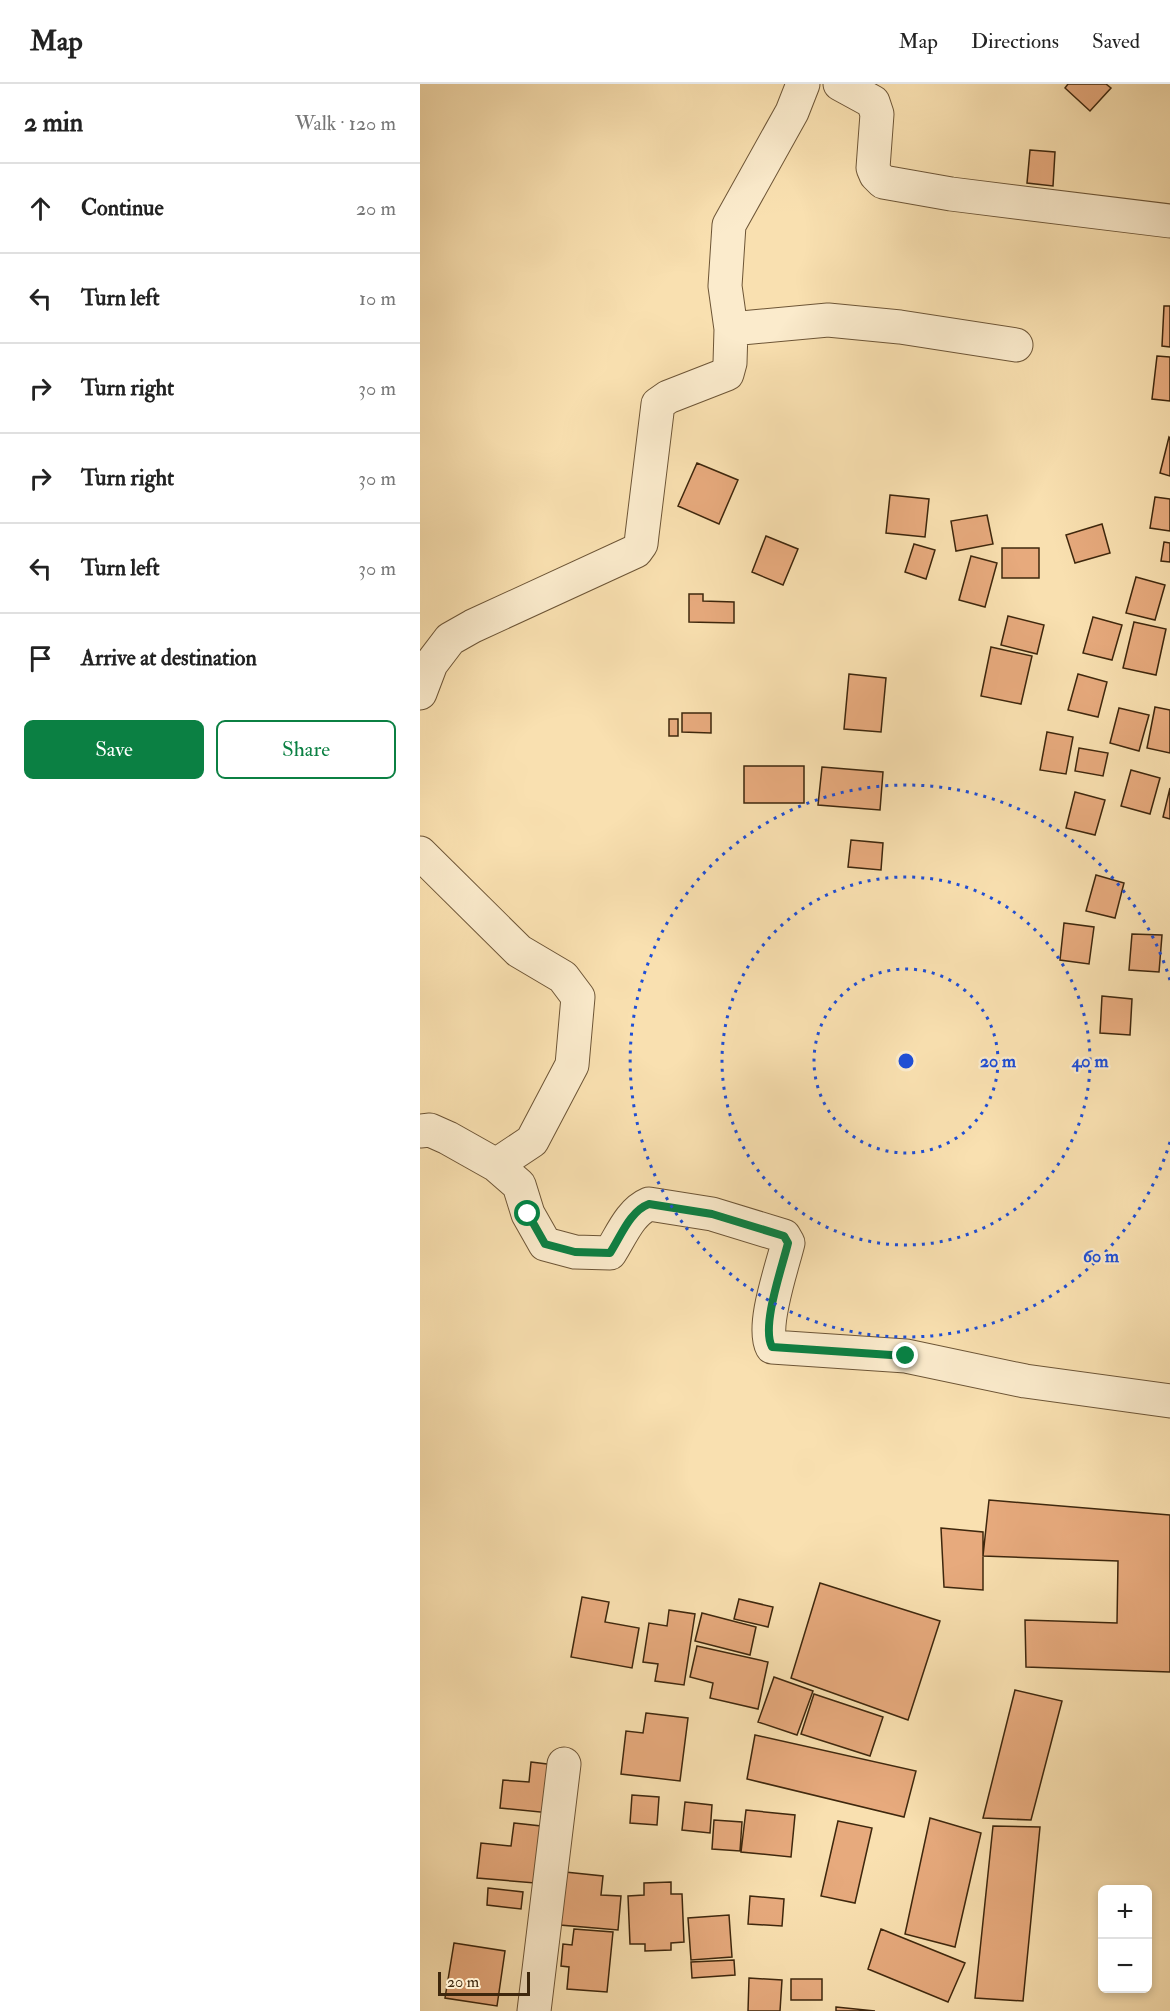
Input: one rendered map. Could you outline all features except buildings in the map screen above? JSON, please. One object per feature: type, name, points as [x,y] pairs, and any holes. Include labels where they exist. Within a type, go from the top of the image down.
[{"type":"street","points":[[420,693],[431,663],[450,639],[494,616],[636,551],[642,535],[658,404],[668,397],[727,374],[730,363],[731,329],[725,286],[729,225],[792,112],[803,84]]},
{"type":"street","points":[[840,84],[873,102],[877,114],[873,168],[883,182],[951,194],[1170,221]]},
{"type":"street","points":[[731,329],[828,320],[900,327],[1016,345]]},
{"type":"street","points":[[420,853],[519,951],[563,977],[578,997],[572,1065],[532,1141],[496,1165]]},
{"type":"street","points":[[420,1131],[430,1130],[496,1165],[519,1185],[528,1214],[545,1244],[575,1252],[610,1253],[633,1216],[641,1207],[649,1204],[712,1214],[784,1236],[788,1243],[772,1303],[768,1330],[768,1340],[772,1347],[906,1356],[1025,1380],[1170,1401]]},
{"type":"street","points":[[534,2011],[564,1764]]},
{"type":"route","points":[[528,1214],[545,1244],[575,1252],[610,1253],[633,1216],[641,1207],[649,1204],[712,1214],[784,1236],[788,1243],[772,1303],[768,1330],[768,1340],[772,1347],[906,1356]]}]
